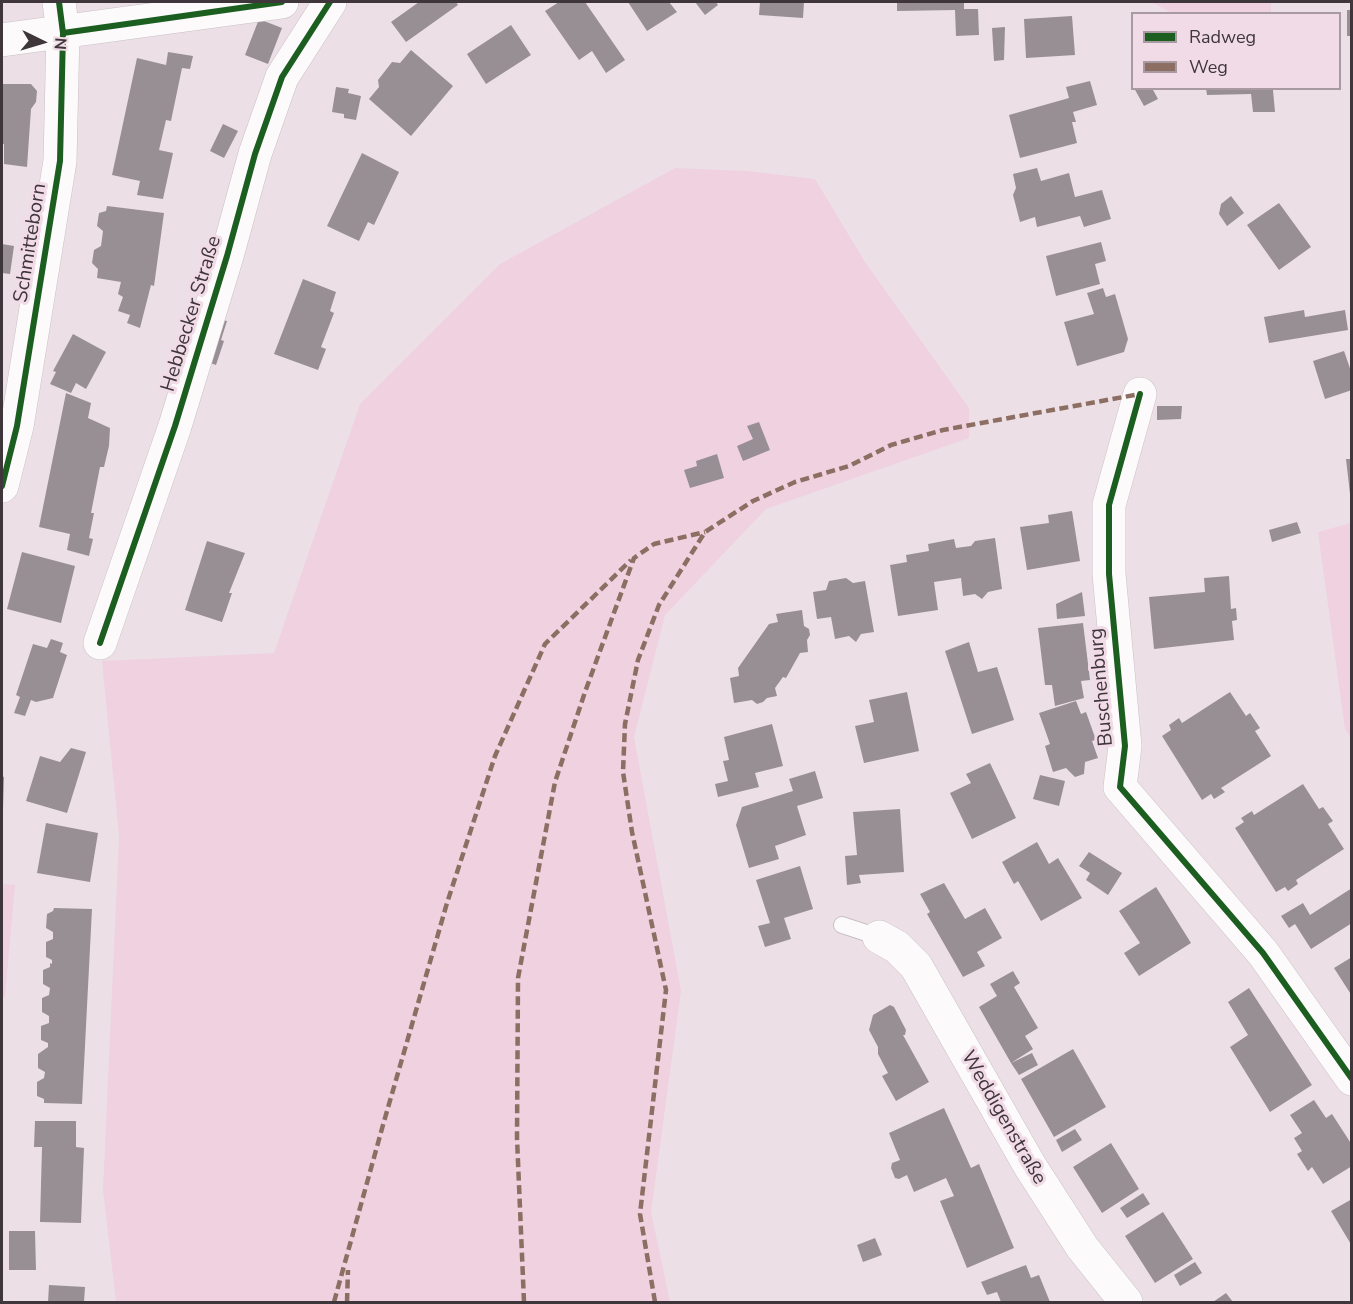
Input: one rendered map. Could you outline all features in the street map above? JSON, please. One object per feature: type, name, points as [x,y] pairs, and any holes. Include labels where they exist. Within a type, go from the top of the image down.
[{"type":"street","points":[[2,40],[61,17],[282,2]]},
{"type":"street","name":"Hebbecker Straße","points":[[100,643],[175,426],[227,256],[255,154],[274,99],[282,77],[330,2]]},
{"type":"street","name":"Schmitteborn","points":[[2,486],[17,426],[60,161],[61,17]]},
{"type":"street","name":"Buschenburg","points":[[1140,394],[1109,505],[1108,574],[1125,746],[1120,788],[1263,953],[1352,1079]]},
{"type":"street","name":"Weddigenstraße","points":[[879,938],[897,946],[916,966],[1030,1166],[1083,1247],[1126,1302]]},
{"type":"lane","points":[[842,925],[879,938]]},
{"type":"shaded area","points":[[1151,2],[1271,2],[1271,12],[1170,12]]},
{"type":"shaded area","points":[[675,168],[746,171],[815,179],[865,262],[969,408],[969,438],[766,509],[665,615],[634,737],[681,991],[651,1212],[670,1302],[116,1302],[103,1190],[119,836],[102,661],[274,653],[360,404],[500,264]]},
{"type":"shaded area","points":[[1352,523],[1351,738],[1345,729],[1318,532]]},
{"type":"shaded area","points":[[2,884],[15,885],[5,997],[2,997]]},
{"type":"building","points":[[419,2],[456,2],[458,5],[406,42],[391,22]]},
{"type":"building","points":[[559,2],[585,2],[625,60],[606,73],[592,51],[579,60],[545,11]]},
{"type":"building","points":[[628,2],[669,2],[677,12],[647,31]]},
{"type":"building","points":[[695,2],[716,2],[718,5],[705,15]]},
{"type":"building","points":[[760,2],[804,2],[803,18],[759,15]]},
{"type":"building","points":[[897,2],[964,2],[964,9],[978,9],[979,35],[956,36],[955,10],[897,11]]},
{"type":"building","points":[[1347,10],[1352,10],[1352,36],[1347,36]]},
{"type":"building","points":[[1072,16],[1075,55],[1026,58],[1024,19]]},
{"type":"building","points":[[259,19],[282,28],[268,64],[245,55]]},
{"type":"building","points":[[511,25],[531,55],[486,84],[467,54]]},
{"type":"building","points":[[1005,27],[1004,60],[994,61],[992,28]]},
{"type":"building","points":[[411,50],[453,86],[411,136],[369,99],[379,87],[378,80],[392,62],[400,63]]},
{"type":"building","points":[[168,52],[193,56],[190,69],[182,68],[171,121],[166,120],[159,150],[173,153],[163,199],[137,195],[140,181],[112,175],[137,58],[166,65]]},
{"type":"building","points":[[1090,81],[1097,105],[1073,112],[1076,122],[1072,122],[1077,143],[1020,158],[1009,115],[1069,98],[1066,87]]},
{"type":"building","points":[[2,84],[31,84],[37,91],[36,102],[31,109],[27,167],[4,164]]},
{"type":"building","points":[[336,87],[349,89],[348,93],[361,96],[356,120],[344,118],[344,114],[332,112]]},
{"type":"building","points":[[1135,90],[1153,90],[1158,99],[1144,106]]},
{"type":"building","points":[[1206,90],[1273,90],[1275,112],[1253,112],[1251,94],[1207,95]]},
{"type":"building","points":[[223,124],[238,131],[224,158],[210,151]]},
{"type":"building","points":[[362,153],[399,172],[374,225],[368,222],[359,241],[327,226]]},
{"type":"building","points":[[1037,168],[1041,181],[1069,173],[1075,197],[1102,190],[1111,219],[1084,227],[1080,216],[1037,227],[1035,217],[1020,222],[1013,195],[1016,188],[1013,174]]},
{"type":"building","points":[[1231,196],[1244,213],[1227,226],[1219,214],[1221,204]]},
{"type":"building","points":[[1279,203],[1311,247],[1279,270],[1247,225]]},
{"type":"building","points":[[107,206],[164,213],[154,286],[151,285],[140,328],[127,323],[130,315],[118,311],[123,297],[118,294],[121,282],[97,278],[98,269],[92,263],[94,250],[101,246],[103,231],[97,226],[99,213],[106,211]]},
{"type":"building","points":[[1101,242],[1106,261],[1095,264],[1100,284],[1056,296],[1046,256]]},
{"type":"building","points":[[2,244],[14,246],[10,274],[2,273]]},
{"type":"building","points":[[303,279],[336,292],[330,311],[334,313],[321,347],[326,349],[318,370],[274,354]]},
{"type":"building","points":[[1103,288],[1106,297],[1115,294],[1128,339],[1124,352],[1077,366],[1064,322],[1094,314],[1087,293]]},
{"type":"building","points":[[1304,310],[1305,317],[1345,310],[1348,330],[1269,343],[1264,317]]},
{"type":"building","points":[[215,318],[227,321],[221,340],[224,341],[216,365],[202,360]]},
{"type":"building","points":[[73,334],[106,352],[86,389],[76,383],[71,393],[50,384],[56,372],[53,371]]},
{"type":"building","points":[[1344,351],[1352,374],[1352,390],[1325,399],[1313,361]]},
{"type":"building","points":[[66,393],[91,403],[88,418],[110,428],[109,446],[104,467],[100,467],[91,513],[94,513],[89,538],[93,539],[89,556],[67,550],[70,534],[39,527]]},
{"type":"building","points":[[1157,406],[1182,406],[1181,419],[1157,420]]},
{"type":"building","points":[[759,422],[770,450],[743,461],[737,446],[753,439],[747,426]]},
{"type":"building","points":[[717,454],[724,478],[690,488],[684,470],[697,466],[696,461]]},
{"type":"building","points":[[1346,459],[1352,459],[1352,494],[1350,494]]},
{"type":"building","points":[[1072,511],[1080,561],[1027,570],[1020,527],[1049,523],[1048,515]]},
{"type":"building","points":[[1297,522],[1301,533],[1272,542],[1269,530]]},
{"type":"building","points":[[995,538],[1002,589],[988,592],[982,599],[975,594],[963,596],[961,578],[934,582],[938,610],[898,616],[890,565],[907,562],[906,555],[929,551],[928,544],[954,539],[956,548],[971,546],[975,541]]},
{"type":"building","points":[[207,541],[245,553],[229,593],[232,593],[222,622],[185,610]]},
{"type":"building","points":[[22,552],[75,566],[61,623],[7,609]]},
{"type":"building","points":[[1229,576],[1231,609],[1236,608],[1237,620],[1232,621],[1234,640],[1154,649],[1149,597],[1205,592],[1204,578]]},
{"type":"building","points":[[846,578],[853,583],[865,581],[874,632],[861,634],[856,642],[849,636],[835,639],[831,617],[817,619],[813,592],[826,590],[829,581]]},
{"type":"building","points":[[1082,592],[1085,616],[1057,619],[1056,604]]},
{"type":"building","points":[[802,610],[804,626],[809,629],[810,635],[807,640],[808,652],[800,653],[786,678],[783,677],[775,688],[777,696],[767,698],[757,704],[752,700],[734,703],[730,678],[739,676],[738,668],[769,624],[778,622],[776,614]]},
{"type":"building","points":[[1083,623],[1090,680],[1081,681],[1084,698],[1055,706],[1052,685],[1045,685],[1038,628]]},
{"type":"building","points":[[51,639],[63,643],[60,652],[67,655],[53,698],[36,702],[31,700],[25,716],[14,713],[20,697],[16,695],[33,644],[47,648]]},
{"type":"building","points":[[969,642],[978,672],[997,667],[1014,720],[972,734],[945,651]]},
{"type":"building","points":[[907,692],[919,751],[864,763],[855,726],[874,722],[869,700]]},
{"type":"building","points":[[1230,692],[1246,716],[1250,713],[1260,728],[1255,731],[1271,756],[1221,788],[1225,792],[1214,799],[1211,794],[1202,800],[1162,736],[1171,730],[1169,725],[1179,718],[1182,723]]},
{"type":"building","points":[[1076,701],[1081,714],[1086,712],[1096,740],[1092,741],[1098,758],[1085,762],[1084,774],[1075,777],[1066,768],[1053,772],[1045,746],[1050,744],[1039,713]]},
{"type":"building","points":[[772,724],[783,766],[755,773],[759,787],[718,797],[715,784],[728,781],[723,761],[729,760],[724,737]]},
{"type":"building","points":[[71,748],[86,752],[67,813],[26,801],[40,756],[60,762]]},
{"type":"building","points":[[990,763],[1016,818],[972,839],[950,793],[971,783],[966,774]]},
{"type":"building","points":[[815,771],[823,798],[797,806],[806,835],[775,846],[779,859],[749,868],[736,825],[742,807],[793,791],[789,779]]},
{"type":"building","points":[[1040,775],[1065,781],[1059,806],[1033,799]]},
{"type":"building","points":[[2,776],[4,777],[3,810],[2,810]]},
{"type":"building","points":[[1303,784],[1319,809],[1323,807],[1333,821],[1328,824],[1344,849],[1296,880],[1298,884],[1288,891],[1285,887],[1276,892],[1235,828],[1244,822],[1241,818],[1252,811],[1254,815]]},
{"type":"building","points":[[900,809],[904,872],[859,875],[861,883],[847,885],[845,856],[857,855],[853,812]]},
{"type":"building","points":[[46,823],[98,833],[90,882],[37,873]]},
{"type":"building","points":[[1037,842],[1049,864],[1058,858],[1082,898],[1041,921],[1018,881],[1014,884],[1002,862]]},
{"type":"building","points":[[1089,852],[1122,873],[1108,895],[1086,880],[1090,873],[1079,866]]},
{"type":"building","points":[[800,866],[813,909],[784,918],[791,939],[765,947],[758,926],[770,923],[756,880]]},
{"type":"building","points":[[944,883],[965,919],[985,908],[1002,938],[977,952],[985,966],[963,977],[927,914],[930,912],[920,894]]},
{"type":"building","points":[[1156,887],[1191,943],[1139,976],[1124,953],[1140,943],[1119,911]]},
{"type":"building","points":[[1352,888],[1352,923],[1311,949],[1295,924],[1289,928],[1281,916],[1303,903],[1310,915]]},
{"type":"building","points":[[54,908],[92,909],[82,1104],[44,1103],[44,1099],[37,1096],[37,1082],[44,1078],[45,1072],[38,1068],[38,1054],[48,1047],[48,1043],[41,1040],[41,1026],[49,1023],[49,1016],[42,1012],[42,998],[49,995],[50,988],[43,984],[43,970],[50,967],[50,963],[52,964],[52,960],[46,957],[46,942],[53,939],[53,932],[46,928],[47,914]]},
{"type":"building","points":[[1352,957],[1352,996],[1334,968]]},
{"type":"building","points":[[1013,971],[1020,983],[1014,987],[1038,1028],[1025,1036],[1033,1049],[1011,1063],[979,1007],[997,996],[990,984]]},
{"type":"building","points":[[1249,988],[1312,1085],[1270,1112],[1230,1047],[1248,1035],[1228,1002]]},
{"type":"building","points":[[890,1005],[894,1007],[906,1030],[903,1035],[929,1082],[896,1101],[882,1076],[888,1073],[869,1030],[873,1015]]},
{"type":"building","points":[[1073,1049],[1106,1107],[1054,1137],[1021,1079]]},
{"type":"building","points":[[1032,1053],[1038,1065],[1019,1075],[1011,1063]]},
{"type":"building","points":[[1314,1100],[1326,1118],[1332,1114],[1352,1145],[1352,1166],[1323,1184],[1312,1167],[1308,1171],[1297,1154],[1302,1151],[1294,1138],[1302,1133],[1290,1115]]},
{"type":"building","points":[[944,1108],[971,1168],[979,1164],[1014,1248],[967,1268],[940,1201],[954,1196],[946,1178],[914,1192],[907,1175],[899,1179],[895,1178],[891,1168],[892,1163],[900,1160],[889,1133]]},
{"type":"building","points":[[35,1121],[76,1121],[76,1147],[84,1148],[81,1223],[40,1222],[42,1147],[34,1147]]},
{"type":"building","points":[[1075,1129],[1082,1140],[1062,1152],[1056,1140]]},
{"type":"building","points":[[1111,1143],[1139,1189],[1102,1213],[1073,1167]]},
{"type":"building","points":[[1143,1193],[1150,1204],[1127,1218],[1120,1208]]},
{"type":"building","points":[[1352,1199],[1352,1246],[1331,1211]]},
{"type":"building","points":[[1163,1212],[1193,1259],[1155,1283],[1125,1236]]},
{"type":"building","points":[[9,1231],[35,1231],[36,1270],[9,1270]]},
{"type":"building","points":[[875,1238],[882,1255],[863,1262],[857,1245]]},
{"type":"building","points":[[1195,1262],[1202,1273],[1180,1286],[1174,1275]]},
{"type":"building","points":[[1026,1265],[1031,1278],[1039,1275],[1050,1302],[1001,1302],[997,1292],[987,1295],[981,1282]]},
{"type":"building","points":[[49,1285],[85,1287],[84,1302],[48,1302]]},
{"type":"building","points":[[1226,1293],[1233,1302],[1213,1302]]},
{"type":"marked path","points":[[655,1302],[640,1214],[666,990],[632,832],[623,772],[625,724],[638,660],[659,605],[705,532],[753,501],[795,482],[849,466],[891,445],[943,430],[1140,394]]},
{"type":"marked path","points":[[524,1302],[517,1138],[518,978],[555,782],[634,558],[654,544],[705,532]]},
{"type":"marked path","points":[[334,1302],[447,903],[495,756],[545,644],[631,560]]},
{"type":"marked path","points":[[347,1302],[348,1270]]},
{"type":"cycle path","points":[[2,486],[17,426],[60,161],[63,33],[59,2]]},
{"type":"cycle path","points":[[63,33],[282,2]]},
{"type":"cycle path","points":[[100,643],[175,426],[227,256],[255,154],[282,77],[330,2]]},
{"type":"cycle path","points":[[1140,394],[1109,505],[1109,574],[1125,746],[1120,787],[1263,953],[1352,1079]]}]
